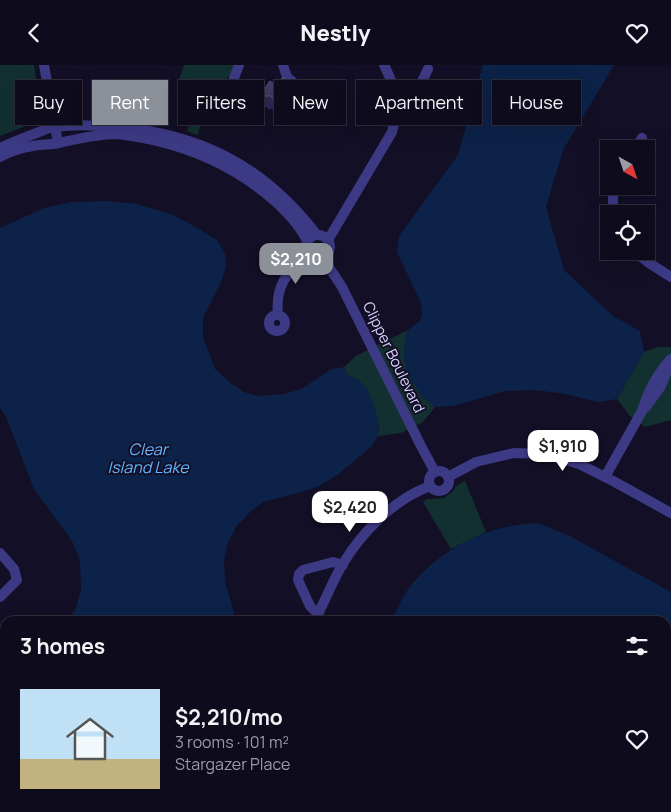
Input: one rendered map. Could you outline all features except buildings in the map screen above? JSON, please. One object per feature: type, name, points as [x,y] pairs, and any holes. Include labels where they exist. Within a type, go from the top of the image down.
[{"type":"street","points":[[44,65],[58,143]]},
{"type":"street","points":[[234,78],[239,65]]},
{"type":"street","points":[[283,65],[287,77],[291,80]]},
{"type":"street","points":[[384,65],[391,80]]},
{"type":"street","points":[[423,80],[428,69]]},
{"type":"street","points":[[0,148],[55,127],[98,125],[136,128],[180,137],[216,151],[262,178],[291,205],[317,235],[328,240],[330,250],[323,258],[315,258],[309,255],[308,243],[312,237],[317,235]]},
{"type":"street","points":[[328,240],[389,139],[394,125]]},
{"type":"street","points":[[0,157],[22,148],[104,134],[127,135],[179,146],[196,152],[253,183],[294,220],[308,243]]},
{"type":"street","points":[[278,314],[278,295],[282,284],[288,273],[299,261],[309,255]]},
{"type":"street","name":"Clipper Boulevard","points":[[323,258],[342,287],[435,472]]},
{"type":"street","points":[[644,260],[671,277]]},
{"type":"street","points":[[605,477],[642,411],[661,387],[671,360]]},
{"type":"street","points":[[448,477],[476,462],[514,453],[546,454],[579,464],[671,513]]},
{"type":"street","points":[[435,472],[444,472],[448,477],[449,483],[444,490],[435,490],[430,486],[429,480],[435,472]]},
{"type":"street","points":[[318,616],[343,565],[366,532],[398,503],[430,486]]},
{"type":"street","points":[[0,553],[14,569],[17,580],[0,597]]},
{"type":"street","points":[[316,616],[298,579],[299,574],[303,570],[332,562],[343,565]]},
{"type":"green space","points":[[0,65],[34,65],[36,80],[15,80],[15,125],[26,125],[0,136]]},
{"type":"green space","points":[[184,65],[235,65],[233,72],[225,80],[179,80]]},
{"type":"green space","points":[[189,125],[201,125],[197,135],[187,131]]},
{"type":"green space","points":[[408,330],[404,355],[420,394],[435,407],[423,422],[401,433],[378,436],[379,422],[368,390],[358,380],[347,375],[344,367],[356,356]]},
{"type":"green space","points":[[657,347],[671,347],[671,420],[645,427],[630,416],[617,399],[644,352]]},
{"type":"green space","points":[[465,481],[486,532],[451,549],[423,502],[427,499],[444,498],[456,486]]},
{"type":"water","points":[[483,65],[614,65],[581,120],[581,80],[492,80],[492,125],[578,125],[563,150],[546,207],[564,270],[613,316],[640,331],[644,352],[617,399],[598,402],[565,394],[535,390],[505,391],[453,406],[435,407],[420,394],[406,371],[404,355],[405,338],[408,330],[420,321],[422,314],[421,303],[397,252],[399,236],[458,155],[466,125],[482,125],[482,80],[479,80]]},
{"type":"water","name":"Clear Island Lake","points":[[107,201],[137,204],[171,214],[217,240],[225,254],[226,266],[222,280],[203,318],[203,337],[215,369],[244,392],[258,396],[284,394],[301,389],[332,369],[344,367],[347,375],[358,380],[368,389],[379,422],[378,436],[371,447],[336,476],[317,487],[263,502],[236,527],[227,545],[224,561],[225,581],[235,616],[70,616],[76,608],[81,589],[80,560],[72,541],[34,489],[6,417],[0,408],[0,228],[44,208],[71,202]]},
{"type":"water","points":[[538,523],[570,536],[671,592],[671,616],[394,616],[412,584],[439,559],[453,549],[485,533]]}]
